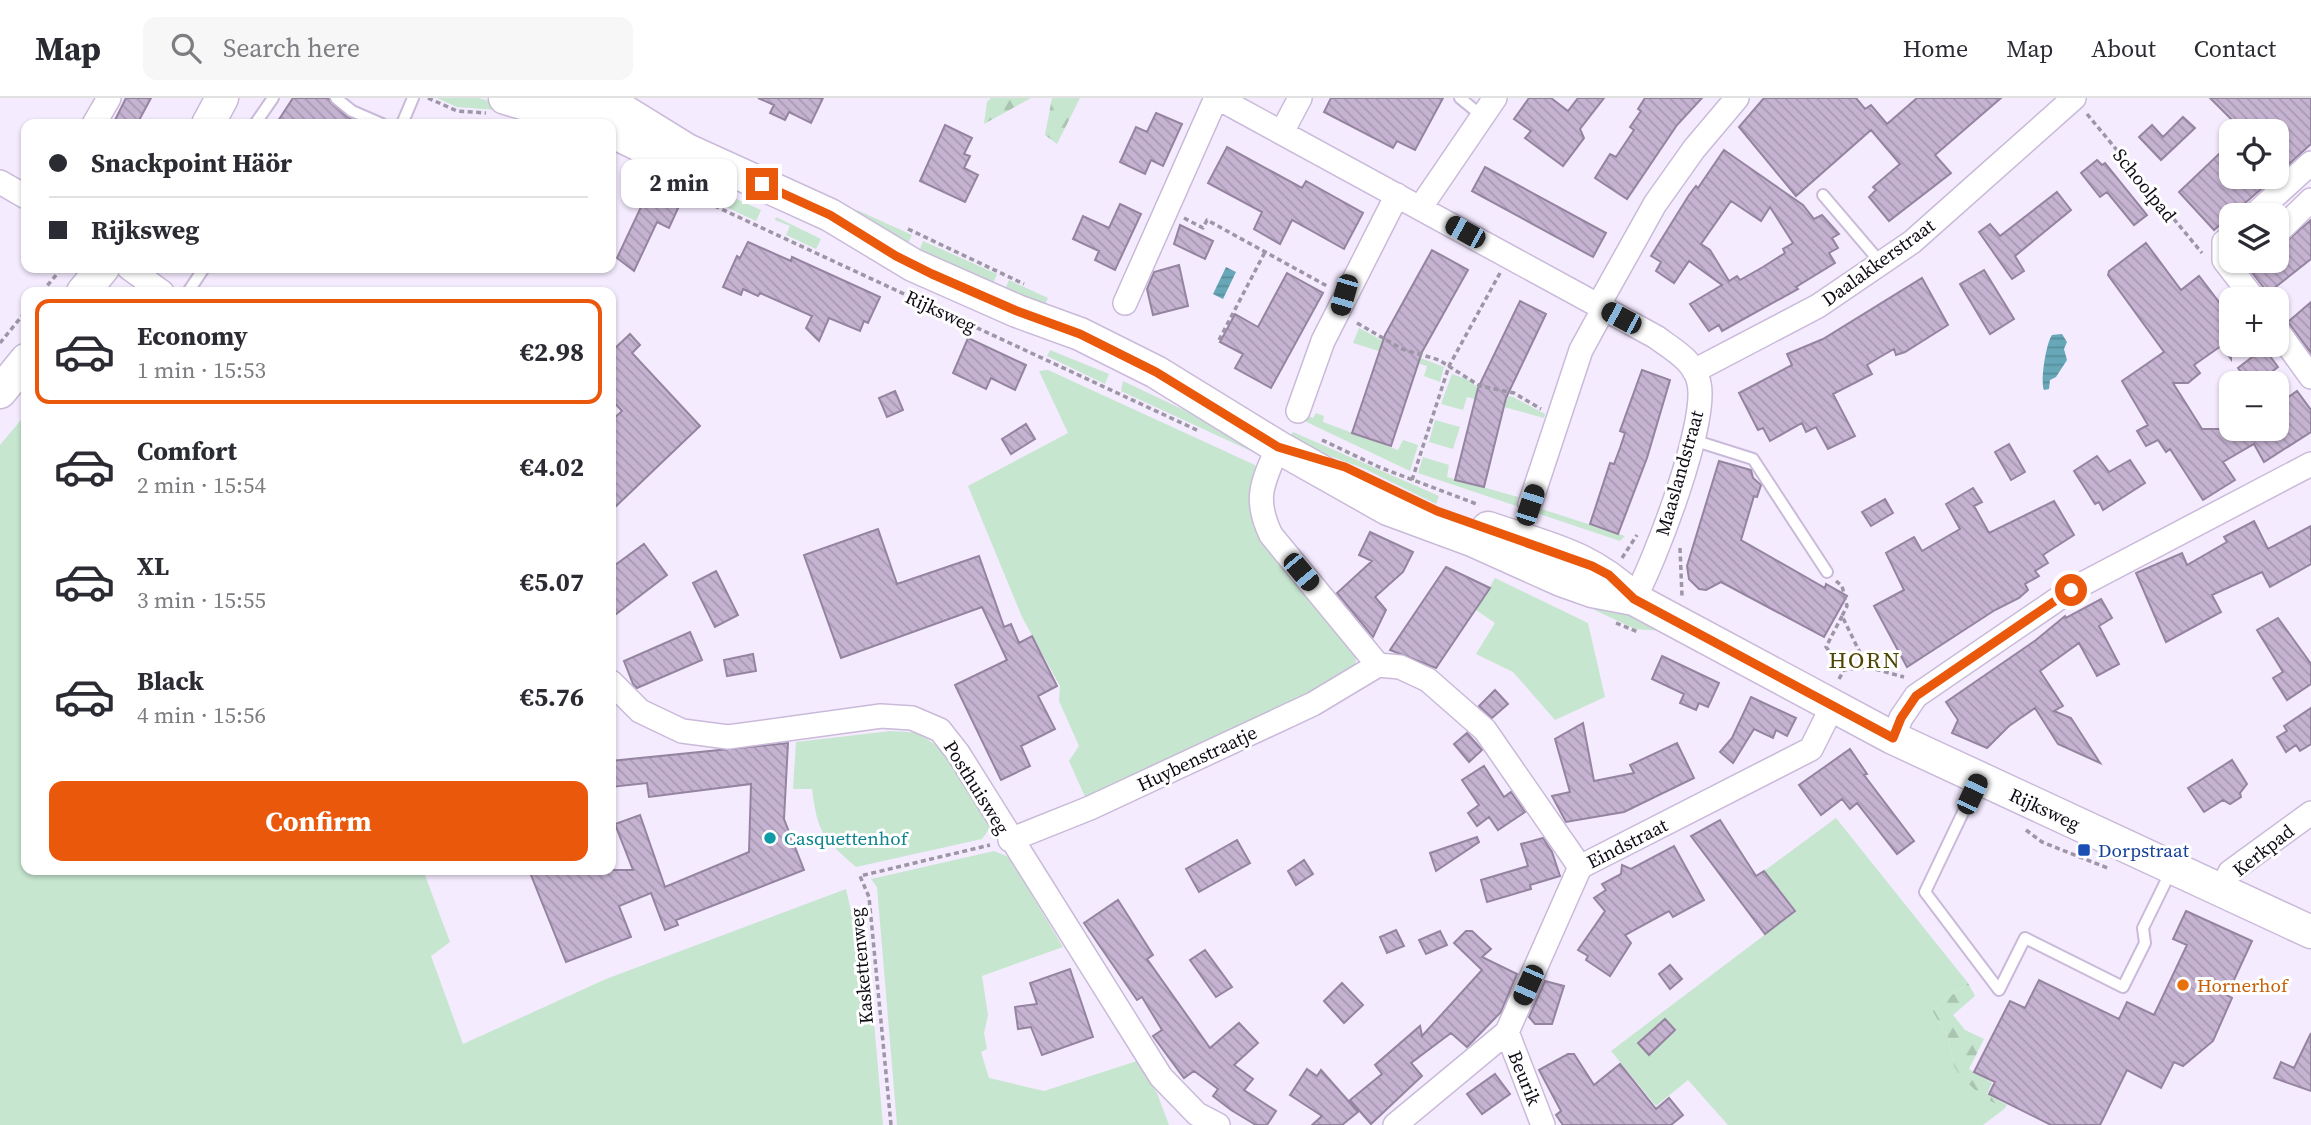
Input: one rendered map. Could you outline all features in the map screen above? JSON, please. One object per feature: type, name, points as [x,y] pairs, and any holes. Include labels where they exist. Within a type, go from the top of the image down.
[{"type":"main road","points":[[207,119],[211,98]]},
{"type":"main road","points":[[209,119],[222,98]]},
{"type":"main road","points":[[506,98],[577,119]]},
{"type":"main road","name":"Rijksweg","points":[[579,98],[619,108],[687,150],[830,215],[896,256],[951,282],[1080,334],[1156,372],[1219,426]]},
{"type":"main road","name":"Rijksweg","points":[[616,133],[816,230],[864,261],[915,286],[1003,326],[1083,355],[1187,405],[1219,426],[1345,467],[1437,511],[1570,556],[1609,575],[1634,599],[1834,695],[1893,738],[2172,869],[2225,882],[2311,932]]},
{"type":"main road","points":[[87,287],[99,273]]},
{"type":"main road","points":[[0,392],[21,366]]},
{"type":"street","points":[[97,119],[108,98]]},
{"type":"street","points":[[1125,303],[1217,98],[1656,337],[1684,358],[1694,371]]},
{"type":"street","points":[[1282,132],[1300,98]]},
{"type":"street","points":[[1530,505],[1581,350],[1601,307],[1655,204],[1694,149],[1737,98]]},
{"type":"street","name":"Daalakkerstraat","points":[[1694,371],[1818,306],[1912,242],[2074,98]]},
{"type":"street","points":[[1420,208],[1489,107]]},
{"type":"street","points":[[2267,203],[2311,163]]},
{"type":"street","points":[[0,182],[21,194]]},
{"type":"street","points":[[1298,411],[1323,341],[1397,195]]},
{"type":"street","points":[[2289,221],[2311,200]]},
{"type":"street","points":[[2289,347],[2311,377]]},
{"type":"street","name":"Maaslandstraat","points":[[1634,599],[1646,577],[1693,440],[1700,395],[1694,371]]},
{"type":"street","points":[[1278,447],[1265,475],[1261,513],[1271,535],[1378,665],[1400,667],[1428,680],[1485,730],[1580,867]]},
{"type":"street","points":[[1893,738],[1901,718],[1916,696],[2071,590],[2311,464]]},
{"type":"street","name":"Huybenstraatje","points":[[1010,840],[1090,807],[1313,704],[1378,665]]},
{"type":"street","name":"Posthuisweg","points":[[616,686],[640,712],[682,731],[728,737],[881,716],[912,718],[940,730],[958,752],[1010,840],[1161,1077],[1197,1114],[1218,1125]]},
{"type":"street","name":"Eindstraat","points":[[1395,1125],[1507,1032],[1580,867],[1811,749],[1834,695]]},
{"type":"street","name":"Kerkpad","points":[[2225,882],[2311,813]]},
{"type":"street","name":"Beurik","points":[[1507,1032],[1543,1125]]},
{"type":"lane","points":[[258,119],[272,98]]},
{"type":"lane","points":[[335,98],[352,111],[370,119]]},
{"type":"lane","points":[[404,119],[414,98]]},
{"type":"lane","points":[[1461,98],[1489,107]]},
{"type":"lane","points":[[1823,195],[1881,263]]},
{"type":"lane","points":[[1693,440],[1753,459],[1826,572]]},
{"type":"lane","points":[[1979,778],[1926,892],[1999,990],[2025,938],[2123,987],[2145,943],[2143,928],[2172,869]]},
{"type":"path","name":"Schoolpad","points":[[2074,98],[2199,252],[2219,258]]},
{"type":"path","name":"Rijksweg","points":[[671,186],[1219,426]]},
{"type":"path","points":[[1166,209],[1203,228],[1207,220],[1265,252],[1402,349],[1439,360],[1480,386],[1514,393],[1558,419]]},
{"type":"path","points":[[1219,340],[1265,252]]},
{"type":"path","points":[[1412,480],[1449,366],[1509,256]]},
{"type":"path","points":[[46,287],[58,273]]},
{"type":"path","points":[[0,344],[21,317]]},
{"type":"path","points":[[1316,437],[1412,480],[1483,506]]},
{"type":"path","points":[[1612,554],[1621,559]]},
{"type":"path","points":[[1826,572],[1842,586],[1847,606],[1826,647],[1844,670]]},
{"type":"path","points":[[1842,616],[1867,667]]},
{"type":"path","points":[[1844,670],[1867,667],[1905,678],[1916,696]]},
{"type":"path","points":[[1834,695],[1844,670]]},
{"type":"path","name":"Kaskettenweg","points":[[891,1125],[869,897],[860,876],[1010,840]]},
{"type":"green space","points":[[437,98],[478,98],[535,113],[457,107]]},
{"type":"green space","points":[[991,98],[1031,98],[984,124],[987,102]]},
{"type":"green space","points":[[1052,98],[1080,98],[1057,144],[1045,135]]},
{"type":"green space","points":[[647,157],[692,178],[687,189],[628,162],[630,159],[643,166]]},
{"type":"green space","points":[[721,192],[761,210],[756,221],[701,195],[702,193],[717,200]]},
{"type":"green space","points":[[857,210],[912,235],[907,245],[855,213]]},
{"type":"green space","points":[[776,217],[821,239],[816,249],[786,235],[790,226],[775,220]]},
{"type":"green space","points":[[923,241],[997,274],[989,293],[919,251]]},
{"type":"green space","points":[[1009,280],[1048,298],[1042,311],[1001,298]]},
{"type":"green space","points":[[1359,328],[1402,351],[1444,367],[1440,382],[1424,376],[1427,366],[1353,343]]},
{"type":"green space","points":[[1050,350],[1109,374],[1105,384],[1047,356]]},
{"type":"green space","points":[[1048,370],[1255,465],[1259,474],[1256,498],[1357,654],[1355,665],[1309,696],[1086,799],[1069,761],[1079,746],[1059,701],[1060,686],[1022,617],[968,486],[1068,433],[1039,371]]},
{"type":"green space","points":[[1452,374],[1469,380],[1479,389],[1513,397],[1545,414],[1544,418],[1467,397],[1463,410],[1441,404]]},
{"type":"green space","points":[[1123,381],[1274,453],[1268,459],[1121,391]]},
{"type":"green space","points":[[1300,413],[1313,418],[1316,413],[1324,416],[1323,422],[1398,450],[1403,440],[1418,445],[1410,471],[1298,418]]},
{"type":"green space","points":[[21,420],[21,875],[425,875],[450,942],[431,956],[463,1044],[606,979],[846,889],[853,920],[865,919],[883,1125],[0,1125],[0,445]]},
{"type":"green space","points":[[1435,420],[1460,427],[1453,449],[1429,442]]},
{"type":"green space","points":[[1293,432],[1439,496],[1436,504],[1365,469],[1288,440]]},
{"type":"green space","points":[[1423,457],[1449,465],[1447,477],[1518,497],[1517,501],[1625,536],[1620,541],[1418,473]]},
{"type":"green space","points":[[1495,578],[1588,623],[1605,697],[1555,720],[1513,672],[1476,654],[1495,623],[1476,610]]},
{"type":"green space","points":[[1546,587],[1638,614],[1664,631],[1635,629]]},
{"type":"green space","points":[[891,731],[918,734],[940,750],[968,789],[990,828],[982,839],[856,867],[829,841],[820,826],[812,789],[793,789],[796,742]]},
{"type":"green space","points":[[1836,818],[1968,983],[1932,1010],[1948,1038],[1954,1066],[1982,1096],[2004,1109],[1983,1125],[1728,1125],[1688,1080],[1656,1106],[1611,1051],[1795,912],[1764,871]]},
{"type":"green space","points":[[994,851],[1009,857],[1063,947],[982,976],[988,1015],[984,1033],[987,1049],[981,1052],[989,1078],[1044,1091],[1137,1061],[1157,1093],[1169,1125],[897,1125],[877,887],[871,879]]},
{"type":"green space","points":[[1968,983],[1975,996],[1953,1015],[1965,1030],[1984,1039],[1969,1069],[1992,1083],[1987,1094],[2007,1105],[2004,1109],[1982,1096],[1961,1077],[1954,1066],[1948,1038],[1932,1010]]},
{"type":"water","points":[[1226,267],[1236,272],[1223,299],[1213,294]]},
{"type":"water","points":[[2062,334],[2067,342],[2064,349],[2067,360],[2056,377],[2050,380],[2049,389],[2044,390],[2043,372],[2050,339],[2052,335]]},
{"type":"building","points":[[126,98],[151,98],[140,119],[116,119]]},
{"type":"building","points":[[293,98],[328,98],[352,119],[279,119]]},
{"type":"building","points":[[758,98],[823,98],[811,123],[789,112],[785,120],[770,113],[774,105]]},
{"type":"building","points":[[1331,98],[1443,98],[1415,150],[1397,141],[1393,148],[1324,112]]},
{"type":"building","points":[[1529,98],[1551,98],[1568,111],[1578,98],[1604,98],[1580,129],[1584,138],[1563,166],[1525,138],[1531,131],[1514,119]]},
{"type":"building","points":[[1645,98],[1702,98],[1677,125],[1627,199],[1595,178],[1610,154],[1616,157],[1634,130],[1630,127],[1641,111],[1638,109]]},
{"type":"building","points":[[1764,98],[1856,98],[1865,109],[1871,105],[1887,124],[1917,98],[2001,98],[1935,155],[1951,173],[1889,221],[1869,197],[1876,190],[1873,187],[1900,164],[1871,130],[1796,196],[1739,127]]},
{"type":"building","points":[[2210,98],[2311,98],[2311,144],[2289,164],[2289,119],[2231,119]]},
{"type":"building","points":[[1156,113],[1182,124],[1163,166],[1151,160],[1145,174],[1120,162],[1136,127],[1147,132]]},
{"type":"building","points":[[2183,117],[2195,128],[2161,160],[2139,137],[2152,125],[2163,137]]},
{"type":"building","points":[[945,125],[972,138],[964,154],[970,156],[964,168],[978,175],[965,202],[920,181]]},
{"type":"building","points":[[1227,147],[1302,188],[1306,181],[1363,213],[1344,249],[1292,220],[1280,244],[1254,229],[1262,212],[1208,183]]},
{"type":"building","points":[[1724,150],[1803,205],[1814,219],[1822,215],[1839,234],[1832,238],[1838,248],[1829,253],[1835,263],[1796,287],[1798,289],[1722,331],[1719,325],[1709,331],[1690,304],[1722,285],[1689,261],[1674,283],[1656,271],[1661,262],[1651,256],[1689,195],[1696,186],[1698,188]],"holes":[[[1731,201],[1761,221],[1770,207],[1793,243],[1783,249],[1785,253],[1763,267],[1740,280],[1737,276],[1729,281],[1710,250],[1701,244]]]},
{"type":"building","points":[[2219,154],[2219,189],[2261,189],[2245,203],[2219,203],[2219,226],[2214,230],[2179,192]]},
{"type":"building","points":[[2097,160],[2102,165],[2105,163],[2147,215],[2134,225],[2107,192],[2100,197],[2081,173]]},
{"type":"building","points":[[1485,167],[1606,233],[1593,257],[1472,191]]},
{"type":"building","points":[[649,190],[680,204],[669,228],[657,222],[634,271],[617,258]]},
{"type":"building","points":[[2057,192],[2071,210],[2015,256],[2024,271],[2012,279],[1979,232],[1990,224],[2000,236]]},
{"type":"building","points":[[1120,204],[1141,214],[1115,270],[1095,260],[1099,251],[1073,239],[1083,216],[1109,228]]},
{"type":"building","points":[[2311,220],[2311,259],[2276,287],[2263,287],[2252,273],[2289,273],[2289,239]]},
{"type":"building","points":[[1180,225],[1213,241],[1205,259],[1174,244]]},
{"type":"building","points":[[748,242],[791,261],[792,257],[880,297],[868,323],[864,321],[860,331],[829,318],[819,341],[806,328],[812,316],[760,293],[758,296],[743,289],[741,295],[723,287],[737,256],[740,258]]},
{"type":"building","points":[[2146,243],[2181,290],[2199,276],[2219,302],[2219,347],[2194,365],[2200,373],[2188,383],[2173,383],[2202,429],[2219,429],[2219,441],[2289,441],[2289,397],[2297,391],[2311,410],[2311,432],[2264,462],[2254,444],[2223,462],[2235,480],[2203,500],[2170,449],[2166,452],[2158,440],[2146,446],[2137,431],[2148,425],[2122,381],[2164,352],[2108,275],[2109,271]]},
{"type":"building","points":[[1432,250],[1468,270],[1422,352],[1391,446],[1352,433],[1385,335]]},
{"type":"building","points":[[1179,265],[1188,306],[1153,315],[1147,289],[1154,272]]},
{"type":"building","points":[[1984,270],[2014,319],[1990,334],[1960,284]]},
{"type":"building","points":[[1287,273],[1323,293],[1271,388],[1235,368],[1243,354],[1220,342],[1235,314],[1258,327]]},
{"type":"building","points":[[1922,278],[1948,325],[1905,352],[1896,355],[1894,349],[1880,357],[1867,365],[1872,374],[1833,394],[1855,436],[1828,449],[1816,427],[1806,432],[1802,423],[1770,441],[1763,428],[1758,430],[1739,393],[1792,365],[1787,354],[1823,339]]},
{"type":"building","points":[[1520,301],[1546,314],[1506,398],[1484,487],[1455,480],[1478,388]]},
{"type":"building","points":[[2311,302],[2311,353],[2289,323]]},
{"type":"building","points":[[630,334],[640,345],[632,353],[700,426],[616,506],[616,416],[622,411],[616,404],[616,347]]},
{"type":"building","points":[[968,338],[1026,365],[1015,390],[991,378],[986,389],[953,373]]},
{"type":"building","points":[[2252,357],[2271,357],[2278,367],[2273,371],[2240,371],[2238,368]]},
{"type":"building","points":[[1642,370],[1670,380],[1647,458],[1618,534],[1590,524],[1610,463],[1614,464],[1620,448],[1625,433],[1620,431]]},
{"type":"building","points":[[895,391],[903,410],[887,417],[879,398]]},
{"type":"building","points":[[1026,424],[1035,439],[1011,454],[1002,439]]},
{"type":"building","points":[[2009,444],[2025,472],[2011,480],[1995,452]]},
{"type":"building","points":[[2097,456],[2109,472],[2130,460],[2145,483],[2103,510],[2099,502],[2095,504],[2074,471]]},
{"type":"building","points":[[1719,461],[1751,470],[1753,478],[1761,485],[1757,497],[1754,496],[1741,540],[1825,588],[1826,584],[1847,596],[1824,637],[1721,582],[1706,590],[1699,589],[1689,579],[1687,566]]},
{"type":"building","points":[[1973,488],[1982,502],[1974,506],[1989,533],[2054,501],[2074,535],[2043,555],[2048,563],[2035,571],[2039,576],[2025,584],[2028,590],[2019,598],[1995,610],[1907,667],[1874,606],[1904,590],[1886,553],[1914,537],[1922,551],[1960,529],[1946,504]]},
{"type":"building","points":[[1885,499],[1893,513],[1871,526],[1862,512]]},
{"type":"building","points":[[2254,521],[2268,549],[2311,526],[2311,564],[2270,587],[2262,572],[2212,595],[2221,612],[2166,642],[2136,573],[2182,553],[2187,565],[2227,542],[2224,537]]},
{"type":"building","points":[[878,529],[897,584],[979,556],[1004,627],[1011,624],[1019,643],[1032,636],[1057,686],[1038,696],[1055,729],[1021,746],[1030,766],[1001,780],[955,685],[1007,660],[982,607],[841,658],[804,555]]},
{"type":"building","points":[[1370,532],[1413,552],[1403,572],[1375,597],[1386,610],[1373,637],[1337,593],[1372,561],[1359,555]]},
{"type":"building","points":[[644,544],[667,575],[616,614],[616,564]]},
{"type":"building","points":[[1446,567],[1490,588],[1436,668],[1390,650]]},
{"type":"building","points":[[716,571],[738,615],[715,627],[693,583]]},
{"type":"building","points":[[2101,599],[2112,618],[2099,626],[2119,664],[2097,676],[2079,643],[2040,671],[2063,706],[2054,711],[2071,718],[2100,763],[2058,744],[2035,708],[2009,726],[1987,748],[1952,733],[1958,720],[1946,702],[2036,640],[2065,616],[2066,618]]},
{"type":"building","points":[[2278,618],[2311,664],[2311,684],[2287,700],[2273,678],[2283,672],[2257,630]]},
{"type":"building","points":[[690,632],[702,660],[637,688],[633,684],[624,661]]},
{"type":"building","points":[[753,654],[756,671],[727,676],[724,660]]},
{"type":"building","points":[[1662,656],[1719,683],[1708,707],[1699,703],[1696,710],[1680,703],[1684,694],[1652,679]]},
{"type":"building","points":[[1495,690],[1508,704],[1492,718],[1479,706]]},
{"type":"building","points":[[1751,697],[1796,718],[1787,736],[1776,730],[1773,738],[1754,729],[1733,763],[1720,752],[1732,738]]},
{"type":"building","points":[[2311,708],[2311,744],[2300,751],[2296,745],[2286,752],[2277,737],[2287,731],[2284,726]]},
{"type":"building","points":[[1583,723],[1594,781],[1634,773],[1630,765],[1677,743],[1694,778],[1624,812],[1566,822],[1552,796],[1570,792],[1555,739]]},
{"type":"building","points":[[1467,733],[1482,750],[1469,762],[1454,744]]},
{"type":"building","name":"Casquettenhof","points":[[788,743],[784,819],[804,870],[676,920],[678,925],[665,930],[651,893],[619,906],[631,937],[566,962],[531,875],[616,875],[616,870],[633,870],[616,824],[640,815],[665,887],[749,852],[751,784],[649,797],[647,783],[616,786],[616,760]]},
{"type":"building","points":[[1850,749],[1867,774],[1864,775],[1914,841],[1897,854],[1857,803],[1850,809],[1842,799],[1821,815],[1799,785]]},
{"type":"building","points":[[2232,760],[2247,784],[2240,793],[2241,797],[2230,804],[2223,800],[2204,812],[2188,788]]},
{"type":"building","points":[[1484,766],[1504,797],[1511,792],[1525,812],[1498,830],[1489,817],[1477,826],[1468,813],[1479,805],[1462,780]]},
{"type":"building","points":[[1720,820],[1756,876],[1764,871],[1795,911],[1765,934],[1691,836]]},
{"type":"building","points":[[1477,837],[1479,842],[1436,871],[1430,853]]},
{"type":"building","points":[[1543,838],[1552,852],[1560,876],[1530,885],[1531,889],[1487,902],[1481,880],[1528,866],[1521,844]]},
{"type":"building","points":[[1237,840],[1250,863],[1199,892],[1186,869]]},
{"type":"building","points":[[1674,846],[1704,900],[1673,917],[1669,911],[1625,935],[1631,943],[1610,976],[1586,960],[1588,956],[1578,950],[1605,911],[1594,898],[1606,890],[1602,884],[1621,874],[1622,865],[1631,869]]},
{"type":"building","points":[[1304,860],[1313,874],[1296,885],[1288,871]]},
{"type":"building","points":[[1118,900],[1153,955],[1147,959],[1210,1048],[1239,1023],[1258,1043],[1234,1065],[1253,1079],[1244,1090],[1276,1111],[1267,1125],[1256,1125],[1231,1110],[1213,1096],[1218,1089],[1194,1071],[1184,1078],[1153,1036],[1162,1030],[1142,997],[1137,1000],[1084,923]]},
{"type":"building","points":[[2186,911],[2252,941],[2227,995],[2232,998],[2213,1041],[2183,1066],[2174,1062],[2161,1088],[2127,1070],[2100,1125],[2051,1125],[1989,1094],[1995,1082],[1974,1072],[2010,1001],[2025,1008],[2039,980],[2119,1019],[2127,1002],[2154,1015],[2187,945],[2173,939]]},
{"type":"building","points":[[1396,930],[1404,946],[1387,953],[1380,937]]},
{"type":"building","points":[[1440,931],[1447,945],[1426,954],[1419,940]]},
{"type":"building","points":[[1466,931],[1472,931],[1491,949],[1482,957],[1517,974],[1501,1012],[1467,1047],[1451,1033],[1411,1063],[1422,1076],[1371,1124],[1350,1100],[1382,1074],[1375,1065],[1420,1026],[1422,1036],[1482,970],[1454,943]]},
{"type":"building","points":[[1205,950],[1232,987],[1216,997],[1190,960]]},
{"type":"building","points":[[1670,965],[1682,979],[1670,989],[1659,974]]},
{"type":"building","points":[[1070,969],[1093,1037],[1042,1055],[1031,1027],[1018,1029],[1015,1007],[1037,1004],[1030,983]]},
{"type":"building","points":[[1545,981],[1564,986],[1552,1024],[1535,1024],[1529,1017]]},
{"type":"building","points":[[1342,983],[1363,1005],[1344,1023],[1324,1001]]},
{"type":"building","points":[[1665,1019],[1675,1030],[1649,1055],[1638,1043]]},
{"type":"building","points":[[2311,1033],[2311,1091],[2274,1078],[2281,1062],[2294,1068]]},
{"type":"building","points":[[1568,1054],[1574,1054],[1594,1085],[1620,1064],[1656,1109],[1669,1098],[1683,1115],[1671,1125],[1563,1125],[1556,1115],[1561,1111],[1539,1070]]},
{"type":"building","points":[[1307,1069],[1317,1076],[1321,1070],[1358,1112],[1342,1125],[1312,1125],[1322,1116],[1290,1095]]},
{"type":"building","points":[[1495,1074],[1510,1094],[1482,1114],[1467,1094]]},
{"type":"place","name":"Casquettenhof","points":[[770,838]]},
{"type":"place","name":"Dorpstraat","points":[[2084,850]]},
{"type":"place","name":"Hornerhof","points":[[2183,985]]},
{"type":"district","name":"HORN","points":[[1865,660]]},
{"type":"route","points":[[762,184],[830,215],[896,256],[932,274],[1017,311],[1080,334],[1156,372],[1278,447],[1345,467],[1437,511],[1592,566],[1609,575],[1634,599],[1893,738],[1901,718],[1916,696],[2071,590]]}]
